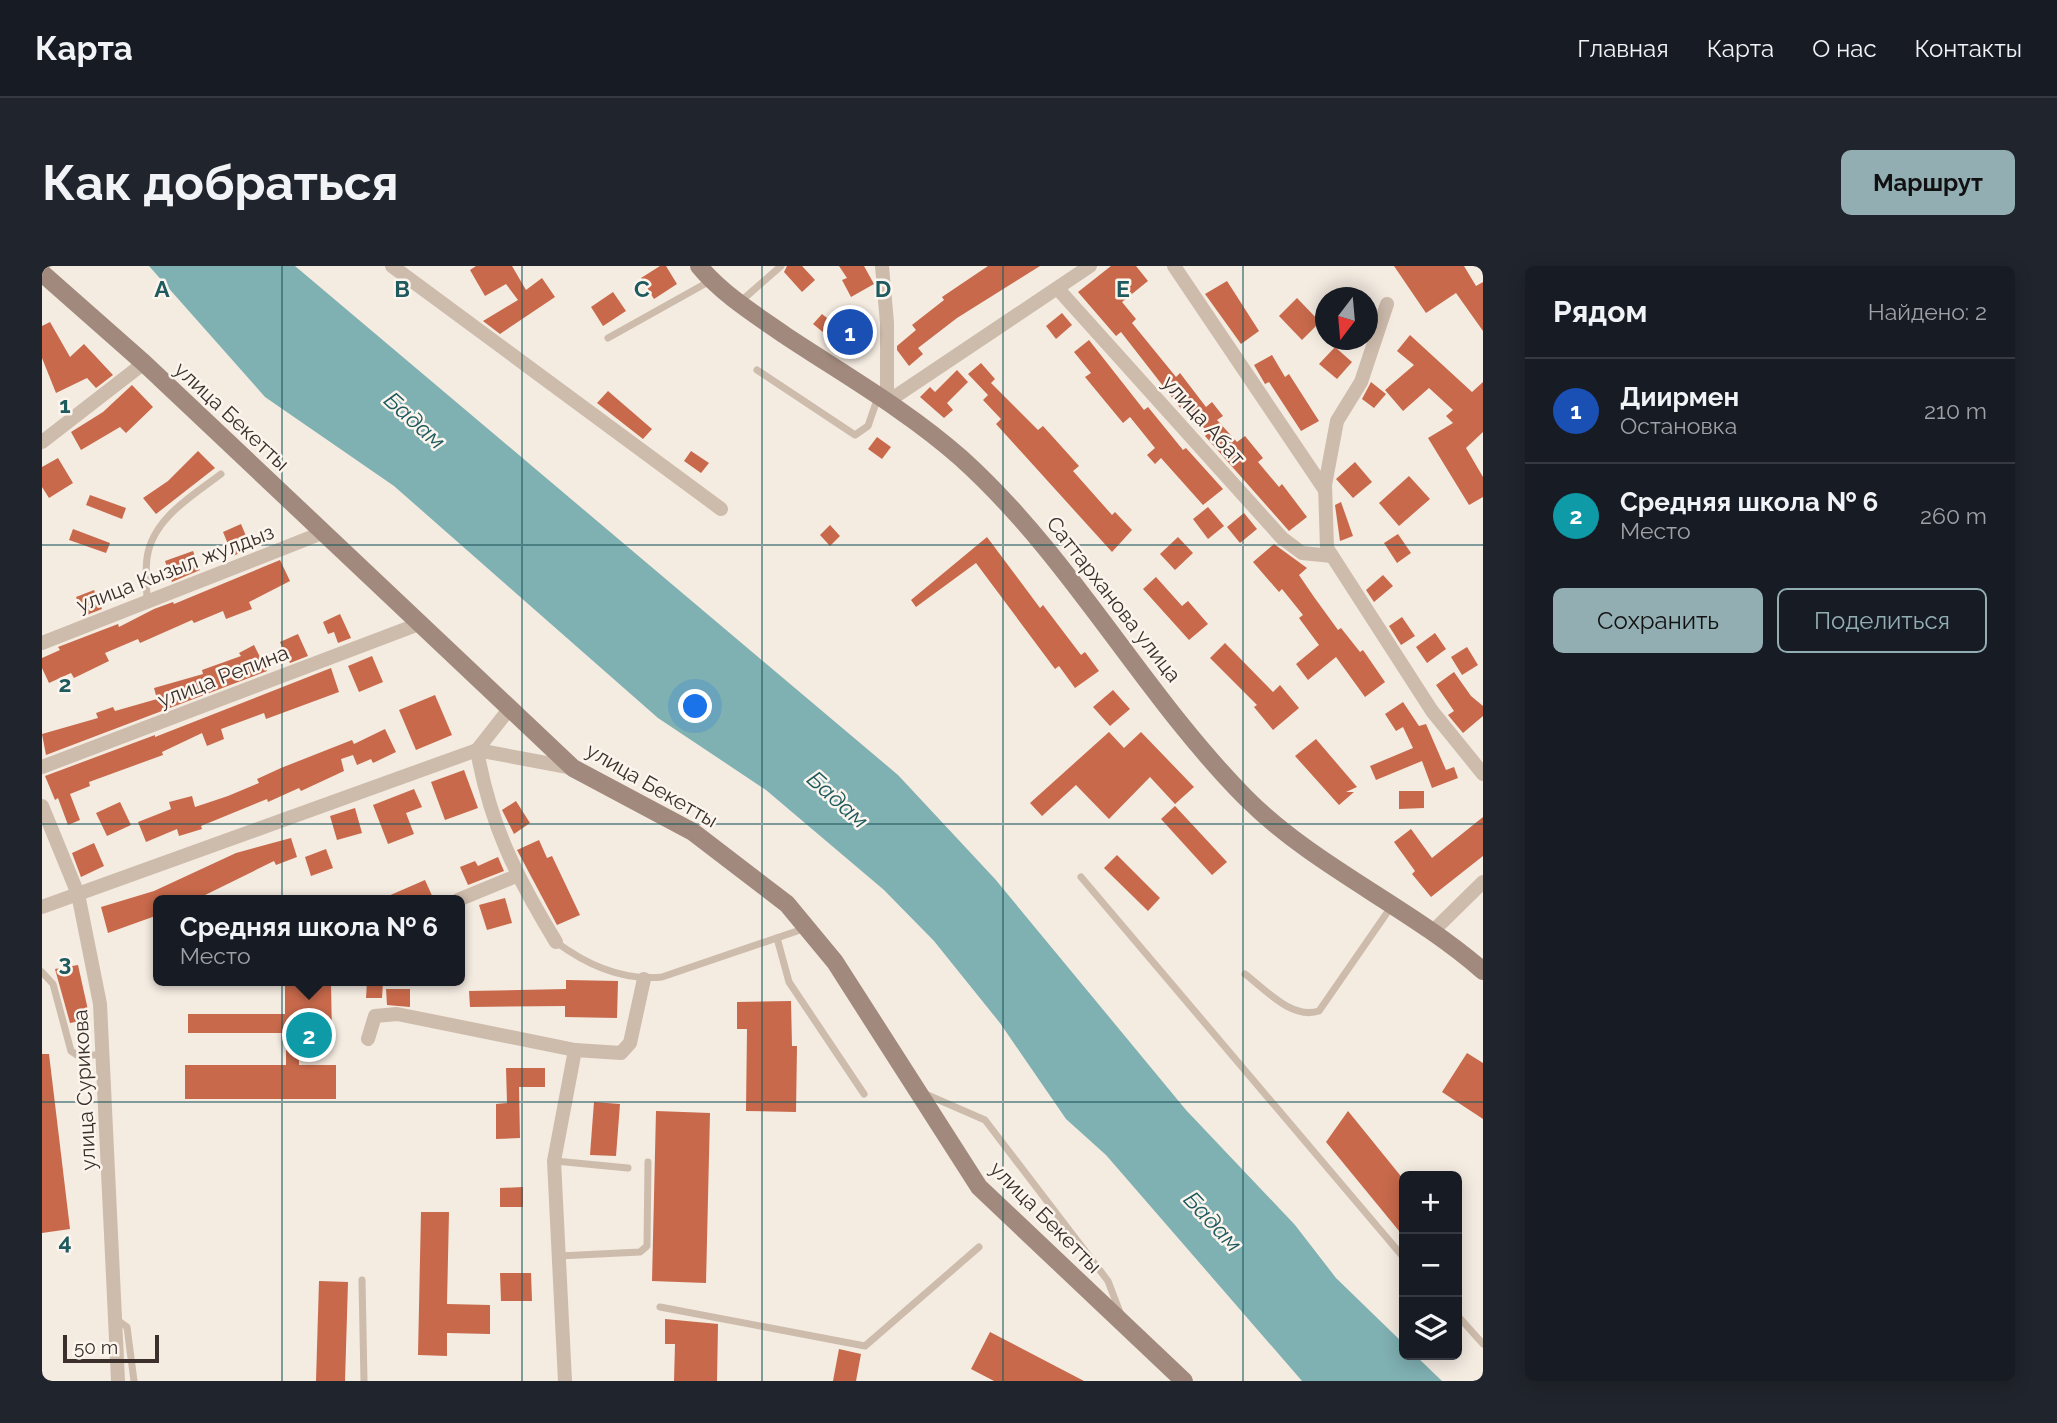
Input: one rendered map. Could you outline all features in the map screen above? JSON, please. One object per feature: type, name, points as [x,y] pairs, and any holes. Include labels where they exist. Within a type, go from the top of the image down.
[{"type":"street","points":[[392,266],[721,509]]},
{"type":"street","points":[[882,266],[887,323],[883,399]]},
{"type":"street","points":[[883,399],[1090,266]]},
{"type":"street","points":[[1174,266],[1325,490]]},
{"type":"street","name":"Саттарханова улица","points":[[705,273],[740,303],[883,399],[959,457],[1045,545],[1213,761],[1247,799],[1285,831],[1483,971]]},
{"type":"street","name":"улица Бекетты","points":[[42,274],[144,363],[573,768],[694,832],[787,904],[835,962],[979,1187],[1182,1380]]},
{"type":"street","name":"улица Абат","points":[[1058,289],[1282,538],[1303,553],[1332,556]]},
{"type":"street","points":[[1387,303],[1361,382],[1337,421],[1325,490],[1326,548],[1432,711],[1483,774]]},
{"type":"street","points":[[42,442],[144,363]]},
{"type":"street","name":"улица Кызыл жулдыз","points":[[42,643],[322,533]]},
{"type":"street","name":"улица Репина","points":[[42,767],[419,624]]},
{"type":"street","points":[[510,708],[477,750],[484,794],[516,877],[556,942]]},
{"type":"street","points":[[42,907],[477,750],[573,768]]},
{"type":"street","name":"улица Сурикова","points":[[42,806],[78,894],[100,1004],[118,1381]]},
{"type":"street","points":[[465,897],[516,877]]},
{"type":"street","points":[[1431,933],[1483,882]]},
{"type":"street","points":[[368,1039],[375,1016],[397,1014],[575,1050],[621,1053],[630,1043],[644,979]]},
{"type":"street","points":[[565,1381],[554,1161],[575,1050]]},
{"type":"lane","points":[[740,303],[781,266]]},
{"type":"lane","points":[[607,338],[705,273]]},
{"type":"lane","points":[[757,370],[855,435],[868,426],[883,399]]},
{"type":"lane","points":[[147,603],[147,557],[157,529],[175,509],[221,474]]},
{"type":"lane","points":[[1081,877],[1399,1252]]},
{"type":"lane","points":[[1245,974],[1294,1011],[1308,1014],[1319,1011],[1391,906]]},
{"type":"lane","points":[[556,942],[575,956],[605,971],[644,979],[662,977],[807,927]]},
{"type":"lane","points":[[776,938],[789,982],[864,1094]]},
{"type":"lane","points":[[42,972],[53,984],[71,1051],[77,1055],[103,1055]]},
{"type":"lane","points":[[917,1090],[985,1120],[1108,1281],[1127,1329]]},
{"type":"lane","points":[[554,1161],[628,1168]]},
{"type":"lane","points":[[559,1256],[640,1252],[647,1246],[648,1162]]},
{"type":"lane","points":[[660,1307],[865,1346],[979,1247]]},
{"type":"lane","points":[[362,1280],[364,1381]]},
{"type":"lane","points":[[117,1320],[127,1326],[134,1381]]},
{"type":"lane","points":[[1462,1320],[1483,1343]]},
{"type":"water","name":"Бадам","points":[[149,266],[295,266],[898,775],[995,879],[1186,1110],[1295,1225],[1336,1278],[1399,1339],[1399,1360],[1420,1360],[1442,1381],[1302,1381],[1106,1155],[1066,1119],[1000,1023],[934,941],[884,890],[766,790],[658,718],[394,486],[265,397]]},
{"type":"building","points":[[476,266],[512,266],[526,290],[542,278],[555,297],[500,334],[483,321],[518,300],[506,284],[485,296],[470,270]]},
{"type":"building","points":[[660,266],[666,266],[677,284],[654,299],[641,278]]},
{"type":"building","points":[[787,266],[802,266],[815,280],[802,292],[784,272]]},
{"type":"building","points":[[839,266],[864,266],[874,284],[851,297],[842,280],[847,278]]},
{"type":"building","points":[[988,266],[1040,266],[957,318],[918,348],[923,354],[909,366],[897,346],[916,330],[912,325],[944,300],[942,297]]},
{"type":"building","points":[[1111,266],[1136,266],[1148,281],[1122,302],[1136,319],[1132,323],[1176,377],[1180,373],[1206,407],[1212,402],[1223,416],[1217,420],[1237,442],[1245,436],[1263,458],[1258,462],[1279,487],[1282,484],[1307,517],[1289,531],[1205,436],[1208,433],[1186,405],[1181,409],[1121,332],[1116,336],[1078,292]]},
{"type":"building","points":[[1394,266],[1464,266],[1476,286],[1483,282],[1483,331],[1456,293],[1426,313]]},
{"type":"building","points":[[1227,281],[1259,331],[1241,344],[1205,294]]},
{"type":"building","points":[[613,292],[626,311],[603,326],[591,307]]},
{"type":"building","points":[[1297,298],[1315,317],[1315,327],[1302,340],[1279,316]]},
{"type":"building","points":[[1062,313],[1072,325],[1056,339],[1046,326]]},
{"type":"building","points":[[822,314],[837,326],[829,337],[813,324]]},
{"type":"building","points":[[853,317],[875,336],[859,354],[837,335]]},
{"type":"building","points":[[50,322],[70,357],[84,344],[113,375],[96,388],[87,378],[56,393],[42,358],[42,326]]},
{"type":"building","points":[[1410,335],[1472,392],[1483,382],[1483,432],[1466,448],[1483,477],[1483,497],[1469,505],[1428,438],[1453,423],[1446,416],[1453,410],[1429,388],[1403,411],[1385,390],[1414,365],[1397,351]]},
{"type":"building","points":[[1089,340],[1144,410],[1148,407],[1183,450],[1186,448],[1223,489],[1203,505],[1161,458],[1155,464],[1147,455],[1155,448],[1130,417],[1123,423],[1085,377],[1091,373],[1074,352]]},
{"type":"building","points":[[1332,350],[1338,350],[1352,362],[1337,379],[1319,364]]},
{"type":"building","points":[[1272,355],[1285,377],[1289,374],[1319,421],[1301,431],[1269,382],[1265,384],[1254,365]]},
{"type":"building","points":[[981,363],[995,379],[991,383],[1038,430],[1043,426],[1079,466],[1073,471],[1112,515],[1115,512],[1132,530],[1112,552],[996,424],[1001,419],[983,400],[988,395],[968,374]]},
{"type":"building","points":[[957,370],[968,382],[947,403],[953,410],[944,418],[920,397],[930,387],[935,392]]},
{"type":"building","points":[[1371,382],[1386,394],[1374,408],[1362,399]]},
{"type":"building","points":[[132,385],[153,407],[126,433],[120,427],[81,450],[71,432],[103,412]]},
{"type":"building","points":[[608,391],[652,429],[643,439],[597,403]]},
{"type":"building","points":[[877,437],[891,447],[882,459],[868,449]]},
{"type":"building","points":[[198,451],[215,468],[156,514],[143,498],[168,481]]},
{"type":"building","points":[[691,451],[709,463],[701,473],[684,461]]},
{"type":"building","points":[[58,458],[73,483],[49,498],[42,487],[42,467]]},
{"type":"building","points":[[1355,462],[1372,482],[1353,498],[1336,479]]},
{"type":"building","points":[[1409,476],[1430,499],[1399,526],[1379,503]]},
{"type":"building","points":[[90,495],[126,508],[122,519],[86,505]]},
{"type":"building","points":[[1341,502],[1353,536],[1340,541],[1335,505]]},
{"type":"building","points":[[1208,507],[1224,526],[1208,539],[1193,519]]},
{"type":"building","points":[[1244,513],[1257,529],[1240,543],[1227,527]]},
{"type":"building","points":[[241,524],[251,548],[233,556],[223,532]]},
{"type":"building","points":[[830,525],[840,536],[830,546],[820,535]]},
{"type":"building","points":[[73,529],[110,543],[106,553],[69,540]]},
{"type":"building","points":[[1398,534],[1411,553],[1397,563],[1384,543]]},
{"type":"building","points":[[987,537],[1040,608],[1043,605],[1081,655],[1085,652],[1099,671],[1075,688],[1059,666],[1055,669],[976,563],[916,607],[911,600]]},
{"type":"building","points":[[1178,537],[1193,553],[1175,570],[1160,554]]},
{"type":"building","points":[[1274,544],[1307,568],[1299,575],[1314,597],[1338,630],[1341,628],[1360,652],[1363,650],[1385,682],[1365,697],[1336,657],[1308,680],[1296,664],[1319,645],[1299,618],[1303,615],[1282,589],[1279,592],[1253,562]]},
{"type":"building","points":[[193,551],[200,570],[172,582],[165,561]]},
{"type":"building","points":[[280,560],[290,581],[249,602],[252,609],[226,619],[223,611],[194,623],[192,620],[140,643],[138,639],[105,653],[109,661],[74,678],[71,673],[49,683],[42,668],[42,658],[60,650],[58,647],[118,624],[119,627],[154,609],[173,602],[174,604]]},
{"type":"building","points":[[1383,575],[1393,586],[1374,602],[1366,590]]},
{"type":"building","points":[[1156,577],[1182,606],[1188,601],[1208,624],[1189,640],[1143,589]]},
{"type":"building","points":[[94,590],[102,609],[84,616],[76,597]]},
{"type":"building","points":[[340,614],[351,638],[338,643],[334,632],[328,634],[323,622]]},
{"type":"building","points":[[1402,617],[1415,636],[1401,645],[1389,626]]},
{"type":"building","points":[[1435,633],[1446,649],[1427,663],[1416,647]]},
{"type":"building","points":[[298,634],[308,656],[290,663],[280,642]]},
{"type":"building","points":[[1225,643],[1273,692],[1280,685],[1299,708],[1273,730],[1254,707],[1257,705],[1210,658]]},
{"type":"building","points":[[254,645],[267,671],[46,755],[42,734],[98,718],[96,713],[113,707],[115,711],[157,699],[154,688],[203,674],[202,670],[241,656],[239,653]]},
{"type":"building","points":[[1467,647],[1478,665],[1462,675],[1451,657]]},
{"type":"building","points":[[372,656],[383,682],[359,692],[348,666]]},
{"type":"building","points":[[331,668],[339,692],[266,719],[264,713],[221,729],[224,739],[207,746],[202,733],[162,752],[163,755],[89,782],[90,786],[70,794],[80,820],[68,825],[58,798],[55,800],[45,776],[155,737]]},
{"type":"building","points":[[1454,672],[1471,696],[1483,706],[1483,716],[1463,733],[1448,715],[1454,711],[1436,685]]},
{"type":"building","points":[[1113,690],[1130,709],[1110,726],[1093,707]]},
{"type":"building","points":[[435,695],[452,735],[416,750],[399,710]]},
{"type":"building","points":[[1403,702],[1419,726],[1426,724],[1446,770],[1454,767],[1458,778],[1432,788],[1422,761],[1376,780],[1370,766],[1413,748],[1403,727],[1396,731],[1385,714]]},
{"type":"building","points":[[385,729],[396,752],[373,763],[371,759],[357,765],[353,755],[341,759],[344,771],[301,791],[299,788],[268,802],[267,799],[201,826],[202,829],[179,836],[177,829],[146,842],[138,822],[171,809],[169,802],[192,796],[195,807],[228,796],[259,783],[257,779],[281,768],[352,740],[354,744]]},
{"type":"building","points":[[1109,732],[1124,748],[1141,732],[1194,787],[1175,804],[1150,777],[1109,819],[1076,785],[1042,816],[1030,803]]},
{"type":"building","points":[[1316,739],[1357,787],[1346,792],[1354,792],[1339,805],[1295,756]]},
{"type":"building","points":[[464,770],[478,808],[445,820],[431,782]]},
{"type":"building","points":[[414,789],[422,807],[406,813],[414,834],[388,844],[373,805]]},
{"type":"building","points":[[1399,791],[1424,791],[1424,808],[1399,809]]},
{"type":"building","points":[[516,801],[530,823],[514,834],[502,810]]},
{"type":"building","points":[[120,802],[131,825],[107,836],[96,813]]},
{"type":"building","points":[[1175,806],[1227,862],[1212,875],[1161,819]]},
{"type":"building","points":[[355,808],[362,833],[337,840],[330,816]]},
{"type":"building","points":[[1483,817],[1483,856],[1431,897],[1412,874],[1415,871],[1394,842],[1411,829],[1432,858]]},
{"type":"building","points":[[291,838],[297,857],[276,865],[274,861],[205,895],[153,895],[153,917],[108,933],[101,907],[154,891],[236,853]]},
{"type":"building","points":[[539,840],[547,858],[552,856],[580,915],[557,925],[517,850]]},
{"type":"building","points":[[94,843],[104,866],[81,877],[72,853]]},
{"type":"building","points":[[326,849],[333,868],[311,876],[305,857]]},
{"type":"building","points":[[1117,855],[1160,898],[1148,911],[1104,868]]},
{"type":"building","points":[[498,857],[504,871],[468,885],[460,867],[475,861],[478,866]]},
{"type":"building","points":[[425,880],[432,895],[390,895]]},
{"type":"building","points":[[505,898],[512,923],[487,930],[479,905]]},
{"type":"building","points":[[78,965],[90,1019],[70,1023],[55,969]]},
{"type":"building","points":[[566,980],[618,981],[617,1018],[565,1017],[565,1006],[470,1007],[469,991],[566,989]]},
{"type":"building","points":[[285,986],[331,986],[332,1038],[299,1038],[299,1065],[336,1065],[336,1099],[185,1099],[185,1065],[286,1065],[286,1033],[188,1033],[188,1014],[285,1014]]},
{"type":"building","points":[[367,986],[383,986],[382,998],[366,998]]},
{"type":"building","points":[[386,989],[410,989],[410,1007],[387,1005]]},
{"type":"building","points":[[791,1001],[792,1046],[797,1046],[796,1112],[746,1111],[747,1029],[737,1029],[737,1002]]},
{"type":"building","points":[[1467,1053],[1483,1063],[1483,1119],[1442,1092]]},
{"type":"building","points":[[42,1054],[49,1054],[70,1229],[42,1233]]},
{"type":"building","points":[[506,1068],[545,1068],[545,1087],[519,1087],[520,1138],[496,1139],[496,1104],[507,1103]]},
{"type":"building","points":[[594,1102],[620,1104],[616,1156],[590,1155]]},
{"type":"building","points":[[656,1111],[710,1113],[706,1283],[652,1281]]},
{"type":"building","points":[[1348,1111],[1399,1174],[1399,1231],[1326,1142]]},
{"type":"building","points":[[523,1187],[523,1207],[500,1207],[500,1188]]},
{"type":"building","points":[[421,1212],[449,1212],[447,1304],[490,1305],[490,1334],[447,1333],[447,1356],[418,1355]]},
{"type":"building","points":[[500,1273],[531,1273],[532,1301],[501,1301]]},
{"type":"building","points":[[319,1281],[348,1282],[345,1381],[316,1381]]},
{"type":"building","points":[[665,1319],[718,1324],[717,1381],[674,1381],[675,1344],[665,1344]]},
{"type":"building","points":[[990,1332],[1084,1381],[994,1381],[971,1369]]},
{"type":"building","points":[[839,1349],[861,1354],[856,1381],[833,1381]]},
{"type":"place","name":"Диирмен","points":[[850,332]]},
{"type":"place","name":"Средняя школа № 6","points":[[309,1035]]}]
